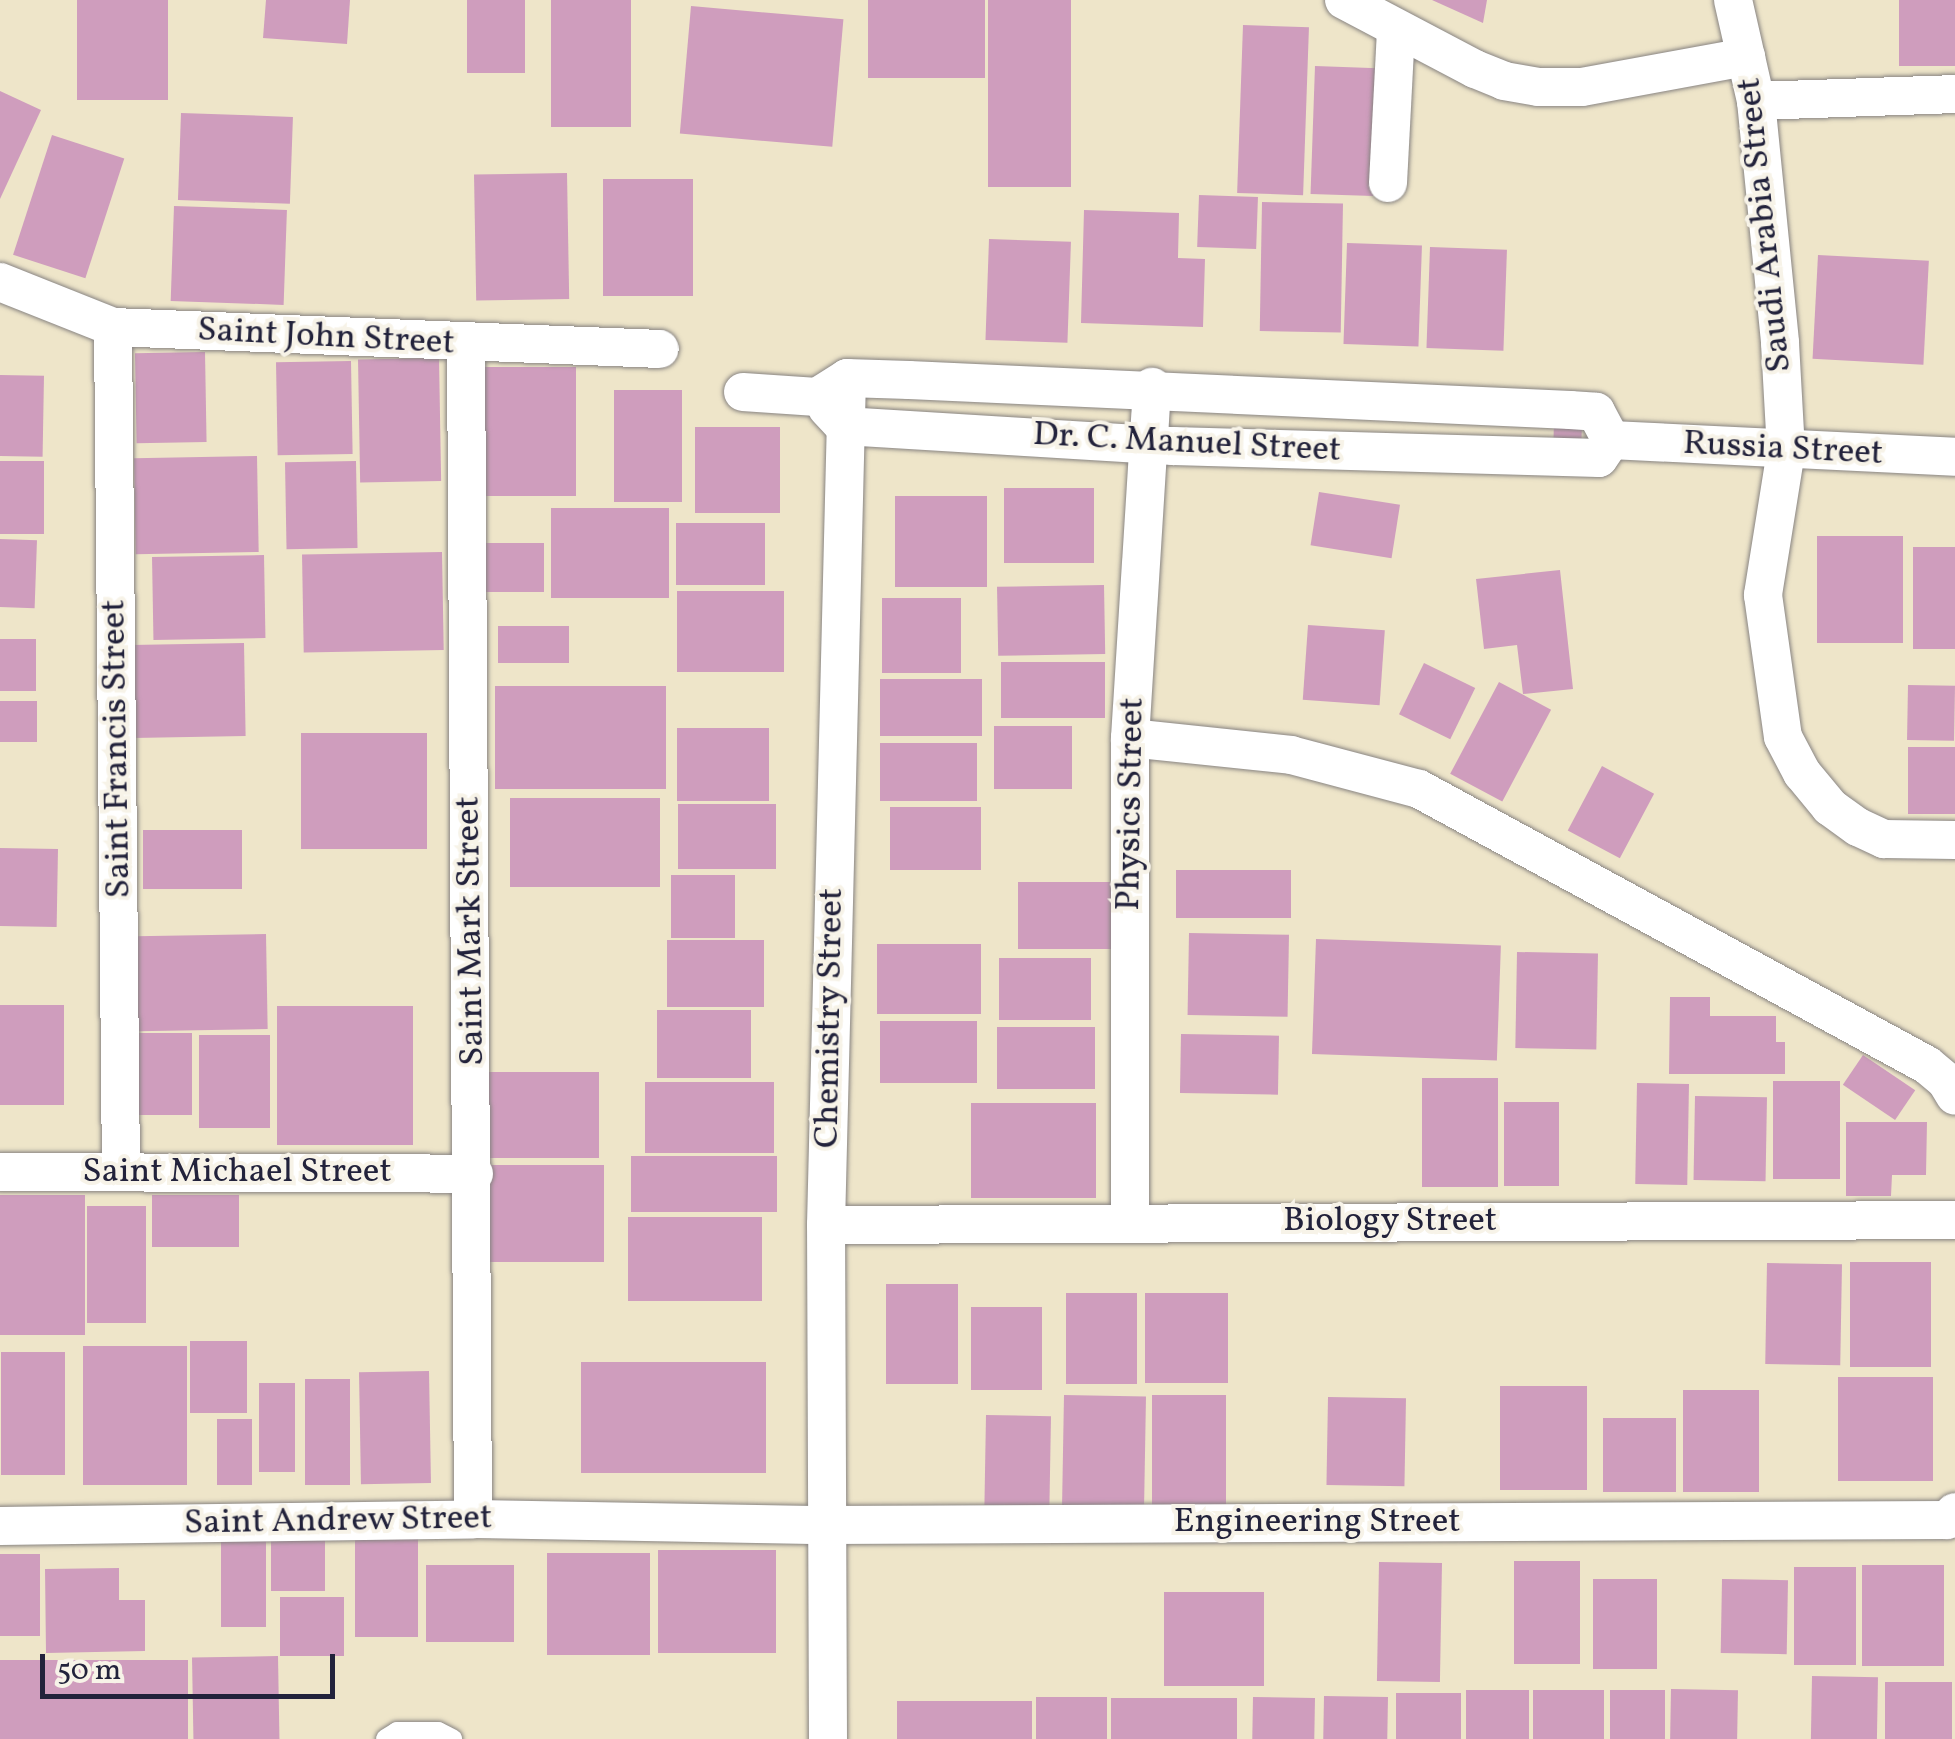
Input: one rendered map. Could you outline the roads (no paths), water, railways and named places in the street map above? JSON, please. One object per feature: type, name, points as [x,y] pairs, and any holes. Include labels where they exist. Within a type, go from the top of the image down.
[{"type":"street","points":[[1344,0],[1504,81],[1538,87],[1582,87],[1746,57]]},
{"type":"street","name":"Saudi Arabia Street","points":[[1733,0],[1756,100],[1786,451],[1763,595],[1783,737],[1811,785],[1830,807],[1858,827],[1884,839],[1955,840]]},
{"type":"street","points":[[1388,184],[1396,29]]},
{"type":"street","points":[[1756,100],[1955,94]]},
{"type":"street","name":"Saint John Street","points":[[0,282],[113,328],[660,349]]},
{"type":"street","name":"Saint Francis Street","points":[[113,328],[121,1171]]},
{"type":"street","name":"Saint Mark Street","points":[[466,344],[474,1174],[473,1519]]},
{"type":"street","name":"Dr. C. Manuel Street","points":[[743,392],[1152,387],[1570,410],[1596,412],[1611,440]]},
{"type":"street","name":"Physics Street","points":[[1130,1221],[1130,738],[1152,387]]},
{"type":"street","name":"Chemistry Street","points":[[828,1739],[826,1224],[844,426],[832,388]]},
{"type":"street","name":"Dr. C. Manuel Street","points":[[844,426],[1148,443],[1569,457]]},
{"type":"street","name":"Russia Street","points":[[1569,457],[1599,458],[1611,440],[1955,457]]},
{"type":"street","points":[[1130,738],[1290,755],[1419,789],[1928,1065],[1946,1080],[1955,1096]]},
{"type":"street","name":"Saint Michael Street","points":[[0,1172],[474,1174]]},
{"type":"street","name":"Biology Street","points":[[826,1224],[1955,1220]]},
{"type":"street","name":"Engineering Street","points":[[675,1522],[828,1525],[1947,1520],[1955,1512]]},
{"type":"street","name":"Saint Andrew Street","points":[[0,1526],[473,1519],[675,1522]]},
{"type":"lane","points":[[386,1739],[396,1732],[438,1732],[452,1739]]}]
